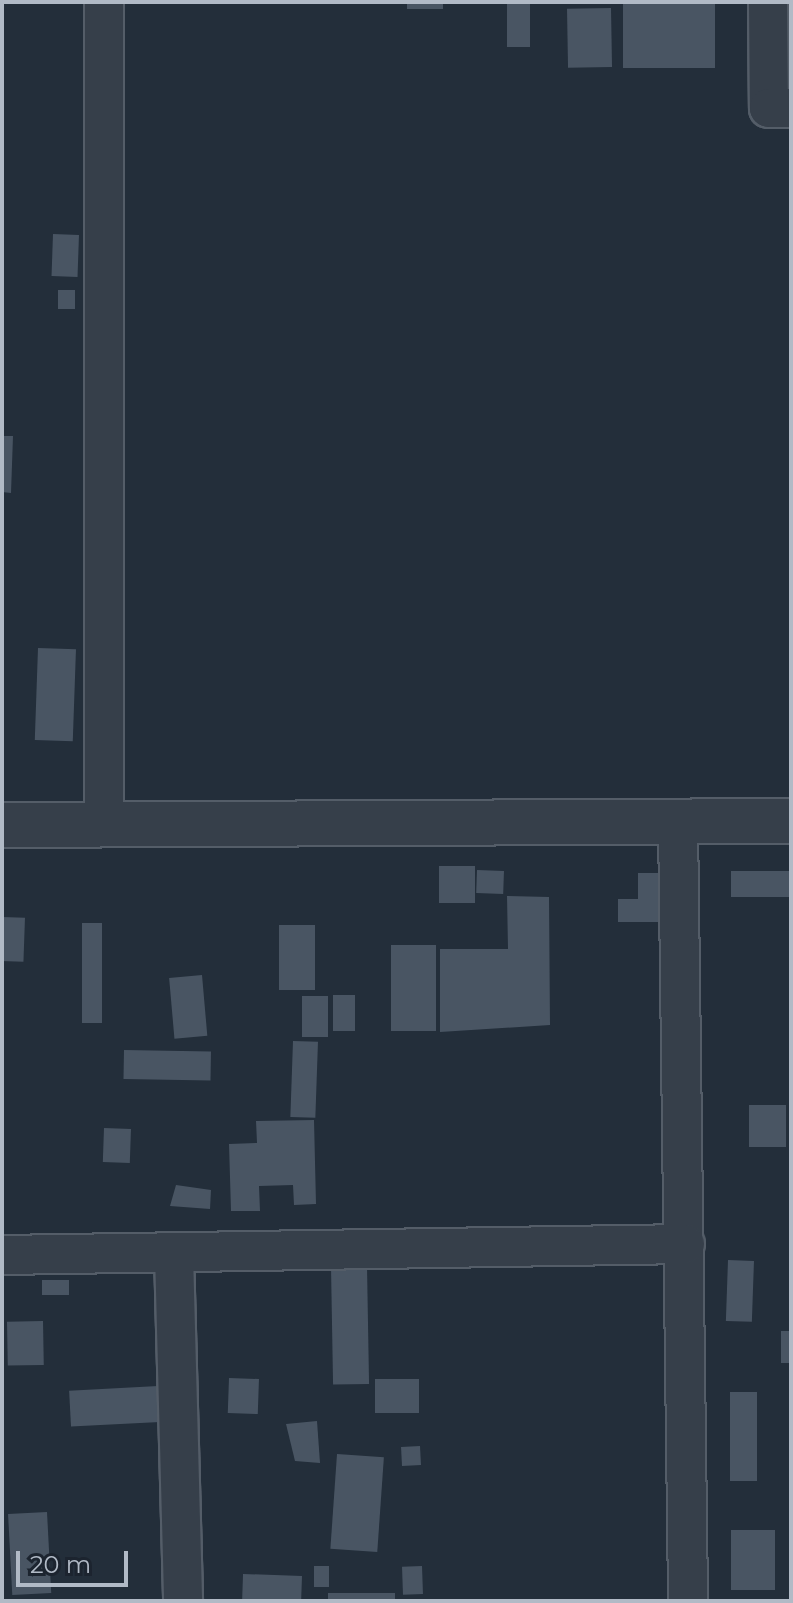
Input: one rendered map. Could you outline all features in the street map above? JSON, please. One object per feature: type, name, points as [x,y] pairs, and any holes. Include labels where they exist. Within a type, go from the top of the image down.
[{"type":"street","points":[[104,2],[104,824]]},
{"type":"street","points":[[768,2],[769,108],[791,108]]},
{"type":"street","points":[[2,825],[791,821]]},
{"type":"street","points":[[678,822],[688,1601]]},
{"type":"street","points":[[2,1255],[685,1244]]},
{"type":"street","points":[[174,1253],[183,1601]]},
{"type":"building","points":[[407,2],[443,2],[443,9],[407,9]]},
{"type":"building","points":[[507,2],[530,2],[530,47],[507,47]]},
{"type":"building","points":[[623,2],[715,2],[715,68],[623,68]]},
{"type":"building","points":[[611,8],[612,67],[568,68],[567,9]]},
{"type":"building","points":[[53,234],[79,235],[78,277],[52,276]]},
{"type":"building","points":[[58,290],[75,290],[75,309],[58,309]]},
{"type":"building","points":[[2,436],[13,436],[11,493],[2,492]]},
{"type":"building","points":[[38,648],[76,649],[73,741],[35,740]]},
{"type":"building","points":[[439,866],[475,866],[475,903],[439,903]]},
{"type":"building","points":[[477,870],[504,871],[503,894],[476,893]]},
{"type":"building","points":[[731,871],[791,871],[791,897],[731,897]]},
{"type":"building","points":[[638,873],[660,873],[661,922],[618,922],[618,899],[638,899]]},
{"type":"building","points":[[507,896],[549,897],[550,1025],[440,1032],[440,949],[508,949]]},
{"type":"building","points":[[2,917],[25,918],[23,962],[2,961]]},
{"type":"building","points":[[82,923],[102,923],[102,1023],[82,1023]]},
{"type":"building","points":[[279,925],[315,925],[315,990],[279,990]]},
{"type":"building","points":[[391,945],[436,945],[436,1031],[391,1031]]},
{"type":"building","points":[[202,975],[207,1036],[174,1039],[169,978]]},
{"type":"building","points":[[333,995],[355,995],[355,1031],[333,1031]]},
{"type":"building","points":[[302,996],[328,996],[328,1037],[302,1037]]},
{"type":"building","points":[[293,1041],[318,1042],[315,1118],[290,1117]]},
{"type":"building","points":[[124,1050],[211,1052],[210,1081],[123,1079]]},
{"type":"building","points":[[749,1105],[786,1105],[786,1147],[749,1147]]},
{"type":"building","points":[[314,1120],[316,1204],[294,1205],[293,1185],[259,1186],[260,1211],[231,1211],[229,1144],[257,1143],[256,1121]]},
{"type":"building","points":[[104,1128],[131,1129],[130,1163],[103,1162]]},
{"type":"building","points":[[176,1185],[211,1190],[210,1209],[170,1206]]},
{"type":"building","points":[[728,1260],[754,1261],[752,1322],[726,1321]]},
{"type":"building","points":[[367,1266],[369,1384],[333,1385],[331,1267]]},
{"type":"building","points":[[42,1280],[69,1280],[69,1295],[42,1295]]},
{"type":"building","points":[[43,1321],[44,1365],[8,1366],[7,1322]]},
{"type":"building","points":[[781,1331],[791,1331],[791,1363],[781,1363]]},
{"type":"building","points":[[229,1378],[259,1379],[258,1414],[228,1413]]},
{"type":"building","points":[[375,1379],[419,1379],[419,1413],[375,1413]]},
{"type":"building","points":[[158,1386],[160,1422],[71,1427],[69,1391]]},
{"type":"building","points":[[730,1392],[757,1392],[757,1481],[730,1481]]},
{"type":"building","points":[[317,1421],[320,1463],[295,1461],[286,1424]]},
{"type":"building","points":[[420,1446],[421,1465],[402,1466],[401,1447]]},
{"type":"building","points":[[337,1454],[384,1457],[377,1552],[330,1549]]},
{"type":"building","points":[[47,1512],[51,1593],[12,1595],[8,1514]]},
{"type":"building","points":[[731,1530],[775,1530],[775,1590],[731,1590]]},
{"type":"building","points":[[314,1566],[329,1566],[329,1587],[314,1587]]},
{"type":"building","points":[[422,1566],[423,1594],[403,1595],[402,1567]]},
{"type":"building","points":[[243,1574],[302,1576],[301,1601],[242,1599]]},
{"type":"building","points":[[328,1593],[395,1593],[395,1601],[328,1601]]}]
